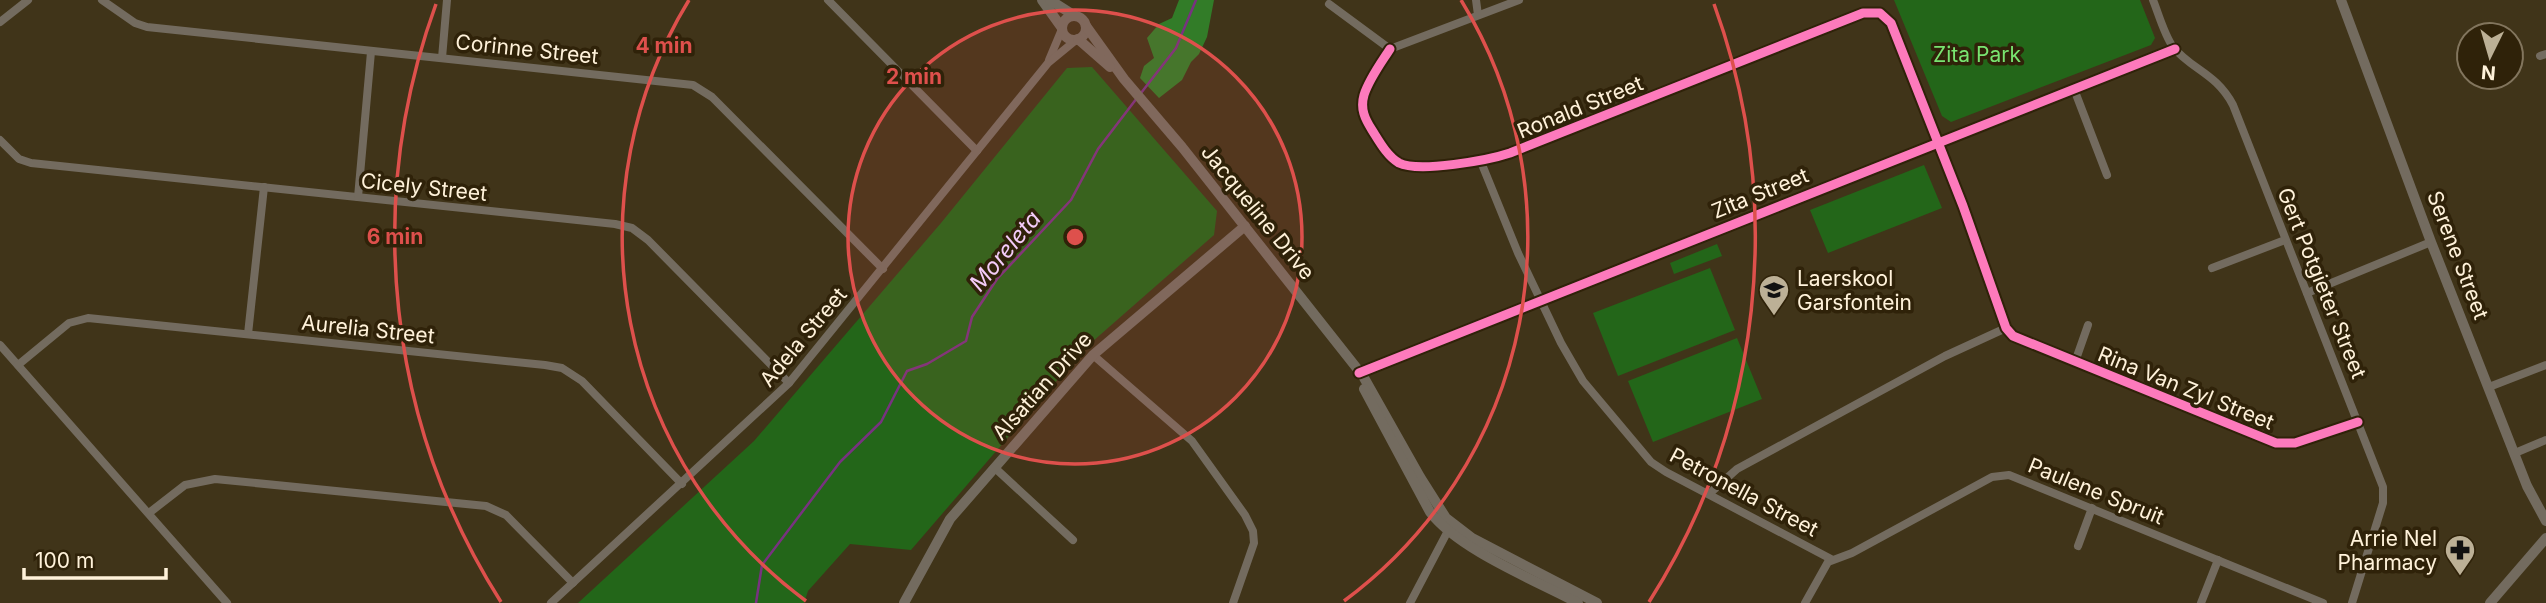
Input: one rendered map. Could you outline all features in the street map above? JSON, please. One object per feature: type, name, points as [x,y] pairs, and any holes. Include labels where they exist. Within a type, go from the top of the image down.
[{"type":"street","points":[[0,22],[28,0]]},
{"type":"street","name":"Corinne Street","points":[[102,0],[135,23],[147,27],[680,84],[702,89],[883,269]]},
{"type":"street","points":[[442,58],[447,0]]},
{"type":"street","points":[[828,0],[977,150]]},
{"type":"street","points":[[1042,0],[1066,36],[1077,40],[1083,36],[1086,26],[1082,19],[1050,0]]},
{"type":"street","points":[[1476,0],[1478,15]]},
{"type":"street","points":[[1329,5],[1390,49],[1520,0]]},
{"type":"street","name":"Gert Potgieter Street","points":[[2154,0],[2175,48],[2216,81],[2226,92],[2239,118],[2383,487],[2384,498],[2352,603]]},
{"type":"street","name":"Serene Street","points":[[2340,0],[2431,242],[2532,497],[2546,522]]},
{"type":"street","name":"Ronald Street","points":[[1390,49],[1374,75],[1362,104],[1363,113],[1380,143],[1393,158],[1405,165],[1481,162],[1510,153],[1863,13],[1880,13],[1891,23],[1937,141]]},
{"type":"street","points":[[1062,29],[1065,21],[1075,16]]},
{"type":"street","name":"Jacqueline Drive","points":[[1086,26],[1124,79],[1245,226],[1359,373],[1360,382],[1430,512],[1464,542],[1578,603]]},
{"type":"street","name":"Adela Street","points":[[1048,63],[1062,29]]},
{"type":"street","name":"Adela Street","points":[[551,603],[789,383],[1048,63],[1077,40]]},
{"type":"street","name":"Jacqueline Drive","points":[[1077,40],[1124,79]]},
{"type":"street","name":"Zita Street","points":[[1359,373],[2175,48]]},
{"type":"street","points":[[358,197],[371,52]]},
{"type":"street","points":[[2074,89],[2107,174]]},
{"type":"street","name":"Cicely Street","points":[[0,140],[19,159],[31,163],[632,228],[648,240],[789,383]]},
{"type":"street","points":[[1709,494],[1737,469],[1945,356],[2006,328],[1937,141]]},
{"type":"street","name":"Petronella Street","points":[[1481,162],[1518,253],[1583,381],[1631,440],[1651,462],[1831,559]]},
{"type":"street","points":[[248,334],[264,187]]},
{"type":"street","name":"Alsatian Drive","points":[[904,603],[950,519],[1093,355],[1245,226]]},
{"type":"street","points":[[2212,268],[2285,240]]},
{"type":"street","points":[[2307,293],[2431,242]]},
{"type":"street","name":"Aurelia Street","points":[[18,365],[59,330],[79,319],[100,318],[562,368],[582,382],[682,484]]},
{"type":"street","points":[[2075,362],[2088,325]]},
{"type":"street","name":"Rina Van Zyl Street","points":[[2006,328],[2018,338],[2276,443],[2295,443],[2358,422]]},
{"type":"street","points":[[0,345],[227,603]]},
{"type":"street","points":[[1093,355],[1192,441],[1245,515],[1253,531],[1254,543],[1233,603]]},
{"type":"street","points":[[2489,387],[2546,365]]},
{"type":"street","points":[[2515,453],[2546,440]]},
{"type":"street","points":[[995,468],[1073,540]]},
{"type":"street","name":"Paulene Spruit","points":[[1831,559],[1852,553],[1982,482],[2000,475],[2016,476],[2323,603]]},
{"type":"street","points":[[149,513],[185,485],[215,479],[486,506],[506,514],[573,583]]},
{"type":"street","points":[[2078,547],[2092,508]]},
{"type":"street","points":[[1410,603],[1450,528]]},
{"type":"street","name":"Jacqueline Drive","points":[[1450,528],[1597,603]]},
{"type":"street","points":[[2490,603],[2546,538]]},
{"type":"street","points":[[1805,603],[1823,568],[1831,559]]},
{"type":"street","points":[[2201,603],[2218,560]]},
{"type":"green space","points":[[1179,0],[1214,0],[1207,37],[1199,54],[1191,62],[1182,80],[1159,98],[1140,78],[1144,66],[1154,58],[1147,38],[1159,24],[1172,18]]},
{"type":"green space","name":"Zita Park","points":[[1894,0],[2140,0],[2155,38],[2151,45],[1951,122],[1942,116]]},
{"type":"green space","points":[[1092,67],[1217,211],[1214,235],[1084,349],[911,550],[850,544],[808,591],[804,603],[578,603],[754,441],[941,223],[1067,68]]},
{"type":"green space","points":[[1924,165],[1942,208],[1828,253],[1810,210]]},
{"type":"green space","points":[[1717,244],[1722,256],[1674,274],[1670,263]]},
{"type":"green space","points":[[1710,268],[1735,330],[1618,376],[1593,313]]},
{"type":"green space","points":[[1737,338],[1762,399],[1653,442],[1628,381]]},
{"type":"waterway","name":"Moreleta","points":[[1141,93],[1176,48],[1196,0]]},
{"type":"waterway","name":"Moreleta","points":[[756,603],[762,565],[840,462],[881,422],[907,371],[927,364],[966,341],[972,317],[997,279],[1071,200],[1098,149],[1137,98]]},
{"type":"cycle path","points":[[1390,49],[1364,95],[1365,118],[1384,148],[1399,163],[1409,166],[1437,166],[1510,153],[1863,13],[1880,13],[1891,23],[1963,206],[2006,328],[2013,336],[2276,443],[2295,443],[2358,422]]},
{"type":"cycle path","points":[[1359,373],[2175,49]]},
{"type":"place","name":"Laerskool Garsfontein","points":[[1774,317]]},
{"type":"place","name":"Arrie Nel Pharmacy","points":[[2460,577]]}]
